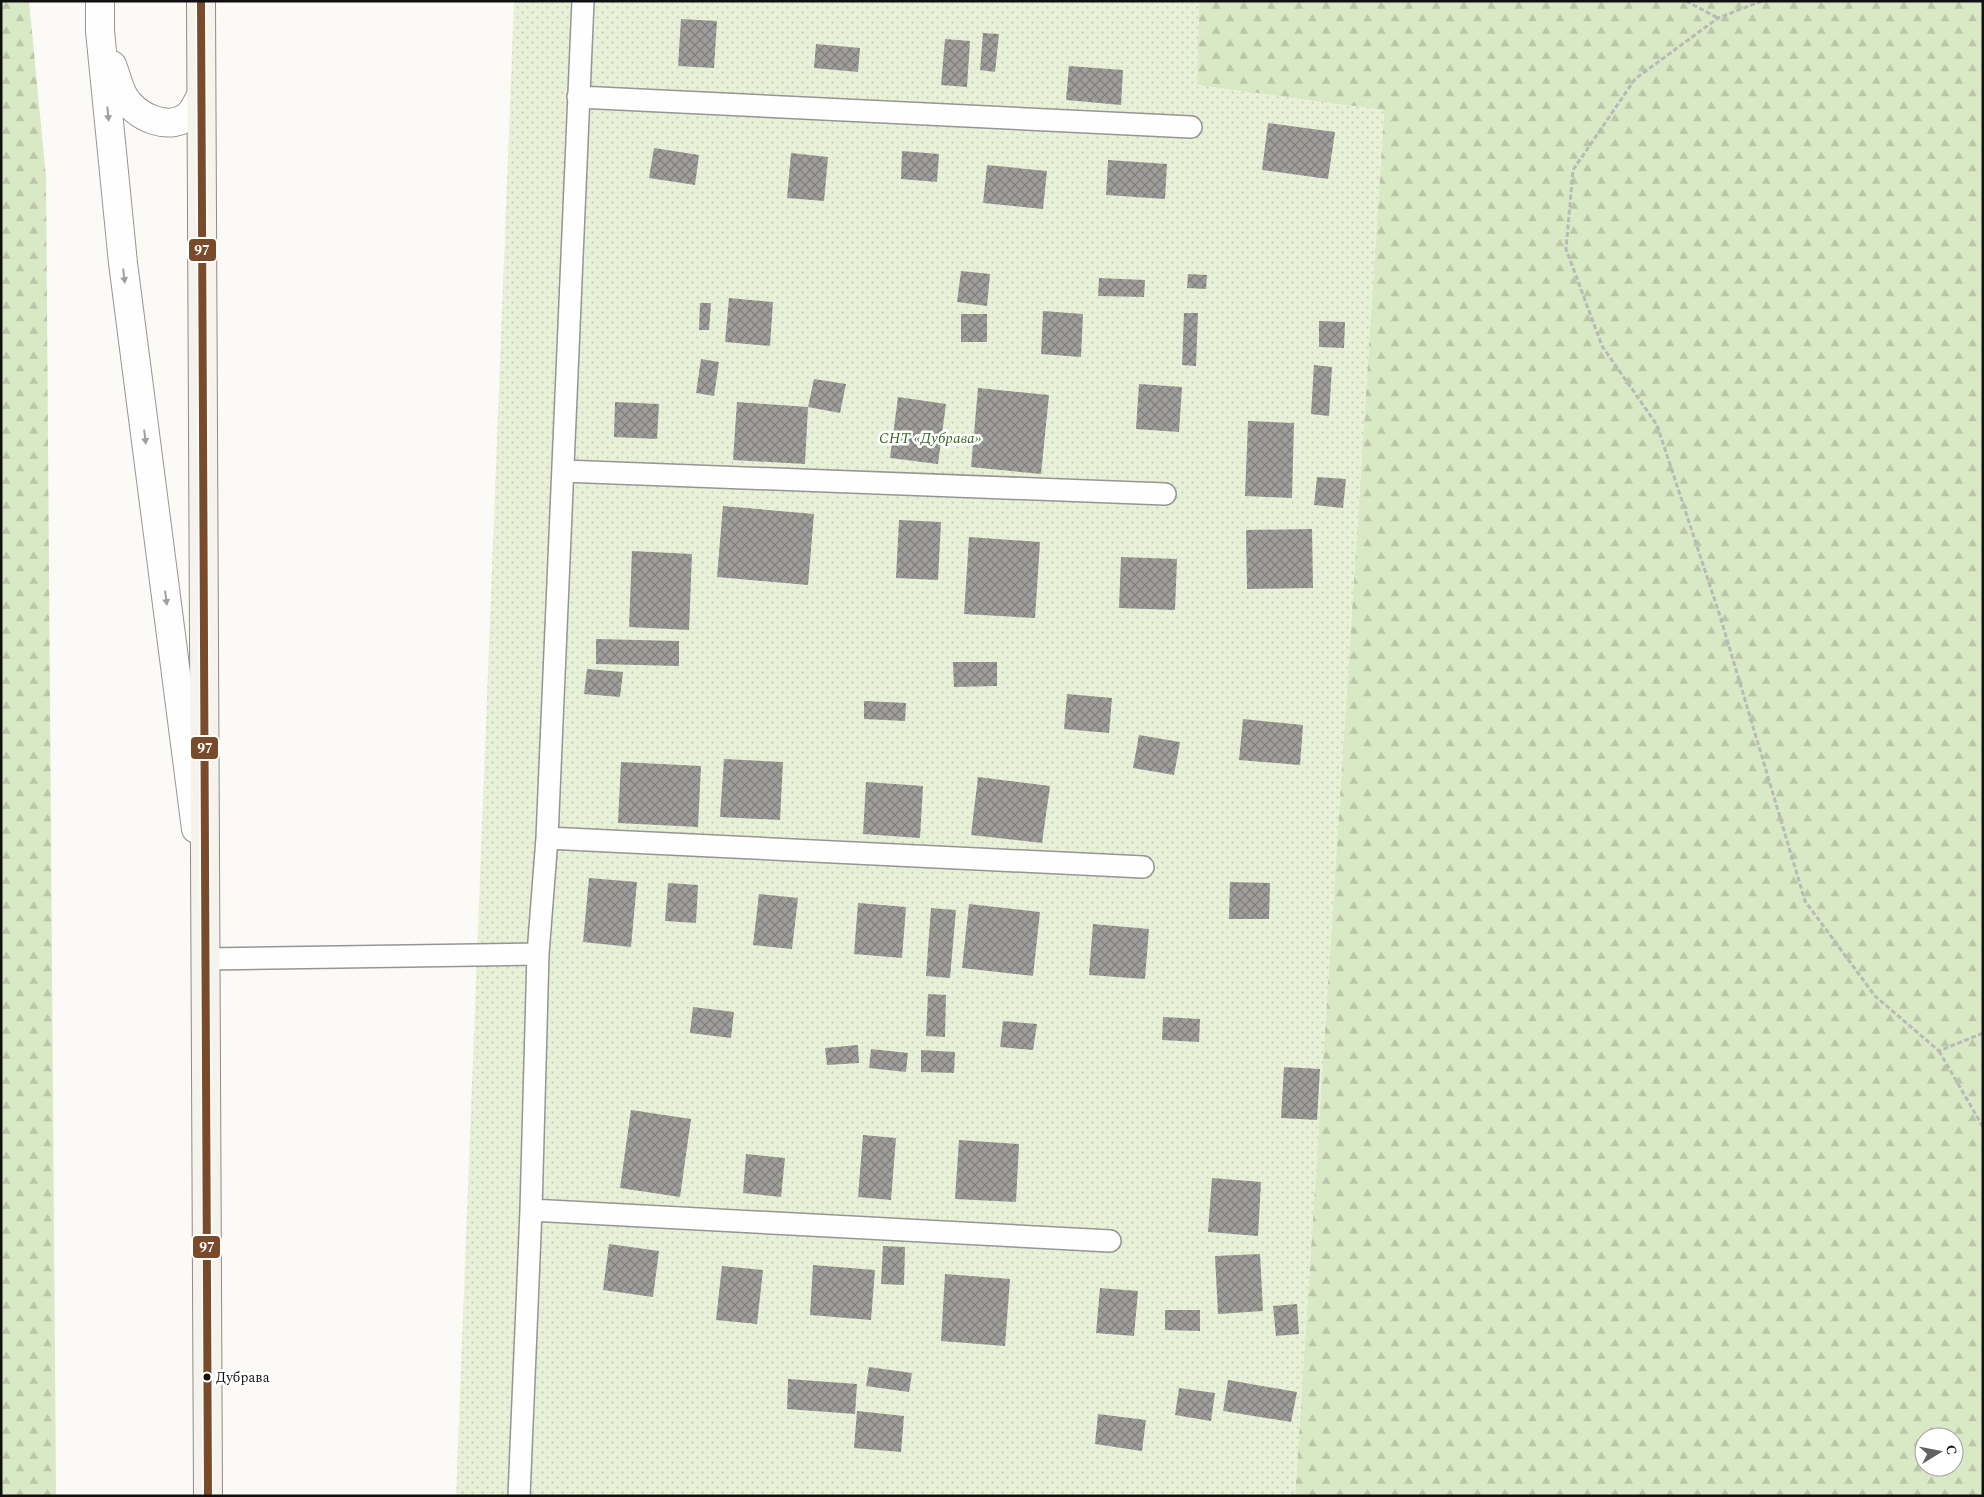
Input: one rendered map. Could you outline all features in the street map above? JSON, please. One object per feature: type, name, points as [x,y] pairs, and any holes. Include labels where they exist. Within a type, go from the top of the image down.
[{"type":"main road","points":[[202,1],[208,1496]]},
{"type":"street","points":[[100,1],[100,31],[123,263],[206,904]]},
{"type":"street","points":[[100,31],[123,96],[138,113],[157,122],[175,122],[190,114],[201,96]]},
{"type":"lane","points":[[519,1496],[531,1210],[538,954],[547,838],[583,1]]},
{"type":"lane","points":[[578,97],[1191,127]]},
{"type":"lane","points":[[563,471],[1165,494]]},
{"type":"lane","points":[[547,838],[1143,867]]},
{"type":"lane","points":[[206,959],[538,954]]},
{"type":"lane","points":[[531,1210],[1110,1241]]},
{"type":"path","points":[[1686,1],[1718,18]]},
{"type":"path","points":[[1762,1],[1718,18],[1636,79],[1573,170],[1566,250],[1602,346],[1657,424],[1720,616],[1805,901],[1875,996],[1939,1051],[1983,1128]]},
{"type":"path","points":[[1939,1051],[1983,1034]]},
{"type":"green space","points":[[1,1],[29,1],[46,177],[56,1496],[1,1496]]},
{"type":"green space","name":"СНТ «Дубрава»","points":[[514,1],[1199,1],[1197,85],[1384,110],[1295,1496],[456,1496]]},
{"type":"green space","points":[[1199,1],[1983,1],[1983,1496],[1295,1496],[1384,111],[1197,85]]},
{"type":"building","points":[[681,19],[717,21],[714,68],[678,66]]},
{"type":"building","points":[[983,33],[999,34],[995,72],[980,70]]},
{"type":"building","points":[[945,39],[970,41],[967,87],[941,85]]},
{"type":"building","points":[[816,44],[860,48],[858,72],[814,68]]},
{"type":"building","points":[[1069,66],[1123,70],[1121,105],[1066,100]]},
{"type":"building","points":[[1268,123],[1335,132],[1328,179],[1262,170]]},
{"type":"building","points":[[654,148],[699,155],[695,185],[649,178]]},
{"type":"building","points":[[902,151],[939,154],[937,182],[901,179]]},
{"type":"building","points":[[791,153],[828,157],[824,201],[787,198]]},
{"type":"building","points":[[1108,160],[1167,164],[1165,199],[1106,195]]},
{"type":"building","points":[[987,165],[1047,171],[1043,209],[983,203]]},
{"type":"building","points":[[961,271],[990,274],[987,306],[957,302]]},
{"type":"building","points":[[1188,274],[1207,275],[1206,289],[1187,288]]},
{"type":"building","points":[[1099,278],[1145,280],[1144,297],[1098,296]]},
{"type":"building","points":[[729,298],[773,302],[770,346],[725,342]]},
{"type":"building","points":[[700,303],[711,303],[709,330],[699,330]]},
{"type":"building","points":[[1043,311],[1083,314],[1081,357],[1041,354]]},
{"type":"building","points":[[1184,313],[1198,313],[1196,366],[1182,365]]},
{"type":"building","points":[[961,314],[987,314],[987,342],[961,342]]},
{"type":"building","points":[[1319,321],[1345,322],[1344,348],[1319,347]]},
{"type":"building","points":[[701,359],[719,362],[714,396],[696,393]]},
{"type":"building","points":[[1314,365],[1332,367],[1329,416],[1311,414]]},
{"type":"building","points":[[814,379],[846,384],[840,413],[808,407]]},
{"type":"building","points":[[1139,384],[1182,387],[1179,432],[1136,429]]},
{"type":"building","points":[[978,388],[1049,395],[1041,474],[971,467]]},
{"type":"building","points":[[898,397],[946,404],[938,464],[890,458]]},
{"type":"building","points":[[615,402],[659,404],[657,439],[614,437]]},
{"type":"building","points":[[737,402],[808,407],[805,464],[733,460]]},
{"type":"building","points":[[1248,421],[1294,423],[1292,498],[1245,496]]},
{"type":"building","points":[[1317,477],[1346,479],[1343,508],[1314,505]]},
{"type":"building","points":[[723,506],[814,514],[808,585],[717,577]]},
{"type":"building","points":[[899,520],[941,522],[938,580],[896,578]]},
{"type":"building","points":[[1312,529],[1313,588],[1247,589],[1246,530]]},
{"type":"building","points":[[969,537],[1040,542],[1035,618],[964,614]]},
{"type":"building","points":[[632,551],[692,554],[689,630],[629,627]]},
{"type":"building","points":[[1121,557],[1177,559],[1175,610],[1119,608]]},
{"type":"building","points":[[596,639],[679,641],[679,666],[596,664]]},
{"type":"building","points":[[953,662],[997,662],[997,686],[954,687]]},
{"type":"building","points":[[587,669],[623,672],[620,697],[584,694]]},
{"type":"building","points":[[1067,694],[1112,698],[1109,733],[1064,729]]},
{"type":"building","points":[[864,701],[906,703],[905,721],[864,719]]},
{"type":"building","points":[[1243,719],[1303,725],[1300,765],[1239,760]]},
{"type":"building","points":[[1139,735],[1180,742],[1174,775],[1133,768]]},
{"type":"building","points":[[724,759],[783,762],[780,820],[720,817]]},
{"type":"building","points":[[621,762],[701,766],[698,827],[618,823]]},
{"type":"building","points":[[978,777],[1050,786],[1042,843],[971,835]]},
{"type":"building","points":[[866,782],[923,786],[920,838],[863,834]]},
{"type":"building","points":[[589,878],[637,882],[631,947],[583,942]]},
{"type":"building","points":[[1230,882],[1270,883],[1269,919],[1229,919]]},
{"type":"building","points":[[668,883],[698,885],[696,923],[665,921]]},
{"type":"building","points":[[759,894],[798,898],[792,949],[753,945]]},
{"type":"building","points":[[858,903],[906,907],[902,958],[854,954]]},
{"type":"building","points":[[969,904],[1040,912],[1033,976],[962,968]]},
{"type":"building","points":[[931,908],[956,910],[950,978],[926,976]]},
{"type":"building","points":[[1093,924],[1149,929],[1145,979],[1089,975]]},
{"type":"building","points":[[928,994],[946,995],[945,1037],[926,1036]]},
{"type":"building","points":[[693,1007],[734,1012],[731,1038],[690,1033]]},
{"type":"building","points":[[1163,1017],[1200,1019],[1199,1042],[1162,1040]]},
{"type":"building","points":[[1003,1021],[1037,1024],[1033,1050],[1000,1047]]},
{"type":"building","points":[[858,1045],[859,1063],[827,1065],[825,1048]]},
{"type":"building","points":[[871,1049],[908,1053],[906,1072],[869,1068]]},
{"type":"building","points":[[921,1050],[955,1052],[954,1073],[921,1072]]},
{"type":"building","points":[[1284,1067],[1320,1069],[1317,1120],[1281,1118]]},
{"type":"building","points":[[631,1110],[691,1119],[680,1197],[620,1188]]},
{"type":"building","points":[[863,1135],[896,1138],[891,1200],[858,1197]]},
{"type":"building","points":[[959,1140],[1019,1144],[1016,1202],[955,1199]]},
{"type":"building","points":[[746,1154],[785,1158],[781,1197],[743,1193]]},
{"type":"building","points":[[1212,1178],[1261,1182],[1258,1236],[1208,1232]]},
{"type":"building","points":[[609,1244],[659,1251],[653,1297],[603,1290]]},
{"type":"building","points":[[883,1246],[905,1247],[904,1285],[881,1284]]},
{"type":"building","points":[[1260,1254],[1263,1311],[1218,1314],[1215,1256]]},
{"type":"building","points":[[813,1265],[875,1270],[871,1320],[810,1315]]},
{"type":"building","points":[[722,1266],[763,1270],[757,1324],[716,1320]]},
{"type":"building","points":[[945,1274],[1010,1279],[1005,1346],[941,1341]]},
{"type":"building","points":[[1100,1288],[1138,1291],[1134,1336],[1096,1333]]},
{"type":"building","points":[[1297,1304],[1299,1334],[1276,1336],[1273,1306]]},
{"type":"building","points":[[1165,1310],[1200,1310],[1200,1331],[1165,1330]]},
{"type":"building","points":[[869,1367],[912,1373],[909,1392],[866,1386]]},
{"type":"building","points":[[788,1379],[857,1384],[855,1414],[787,1409]]},
{"type":"building","points":[[1228,1380],[1297,1392],[1291,1422],[1223,1411]]},
{"type":"building","points":[[1179,1388],[1215,1393],[1211,1421],[1175,1415]]},
{"type":"building","points":[[857,1411],[904,1416],[901,1452],[854,1448]]},
{"type":"building","points":[[1098,1414],[1146,1420],[1142,1451],[1095,1444]]},
{"type":"transit line","name":"97","points":[[201,1],[208,1496]]},
{"type":"place","name":"Дубрава","points":[[207,1377]]}]
